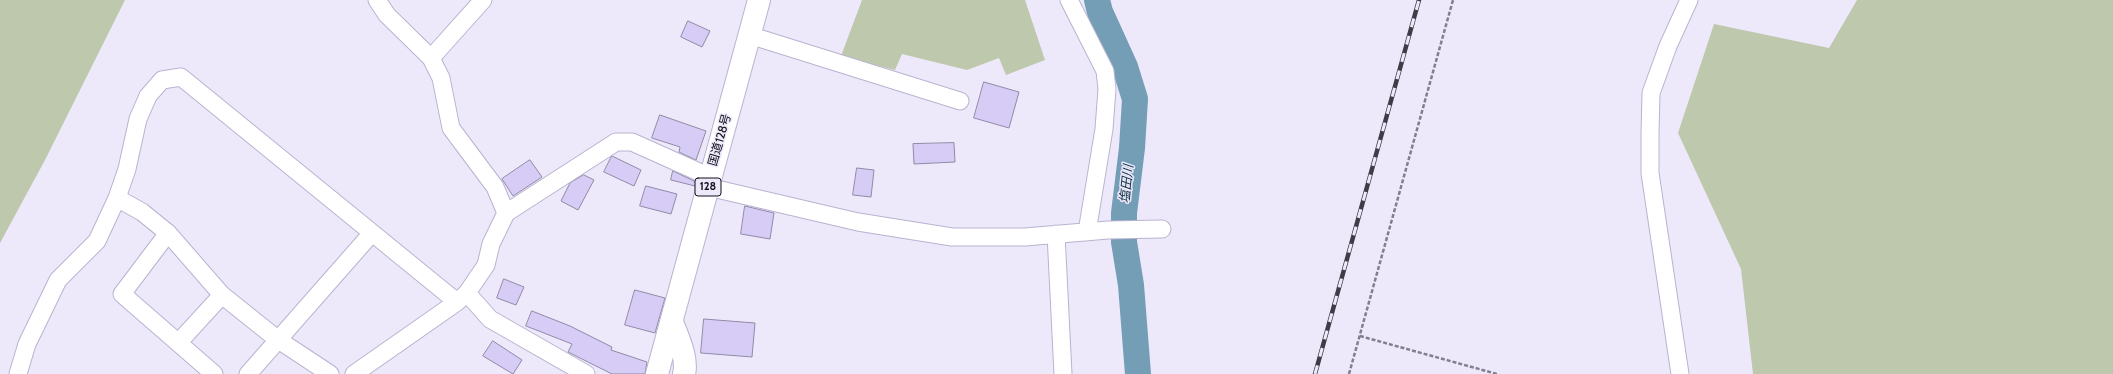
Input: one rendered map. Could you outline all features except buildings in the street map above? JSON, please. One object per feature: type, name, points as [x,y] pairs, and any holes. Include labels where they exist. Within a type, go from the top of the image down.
[{"type":"main road","name":"国道128号","points":[[657,374],[759,0]]},
{"type":"main road","points":[[672,322],[681,346],[685,367],[684,374]]},
{"type":"street","points":[[377,0],[387,15],[431,58],[441,78],[451,128],[495,187],[506,213]]},
{"type":"street","points":[[431,58],[483,0]]},
{"type":"street","points":[[1069,0],[1105,71],[1107,88],[1104,129],[1087,232]]},
{"type":"street","points":[[1680,374],[1650,173],[1650,134],[1651,93],[1668,46],[1689,0]]},
{"type":"street","points":[[749,35],[960,101]]},
{"type":"street","points":[[18,374],[27,344],[58,280],[97,241],[117,198],[127,169],[138,120],[148,96],[162,80],[181,77],[372,233],[490,319],[586,374]]},
{"type":"street","points":[[354,374],[462,298],[486,265],[491,244],[506,213],[616,142],[632,142],[709,182],[858,222],[952,237],[1025,237],[1108,230],[1162,229]]},
{"type":"street","points":[[117,198],[142,212],[168,233],[222,295],[277,340],[330,374]]},
{"type":"street","points":[[168,233],[122,294],[214,374]]},
{"type":"street","points":[[248,374],[372,233]]},
{"type":"street","points":[[1056,234],[1063,374]]},
{"type":"street","points":[[178,343],[222,295]]},
{"type":"path","points":[[1349,374],[1453,0]]},
{"type":"path","points":[[1360,336],[1497,374]]},
{"type":"green space","points":[[0,0],[125,0],[45,160],[0,243]]},
{"type":"green space","points":[[862,0],[1025,0],[1045,60],[1006,75],[999,58],[967,70],[902,54],[895,70],[841,56]]},
{"type":"green space","points":[[1857,0],[2113,0],[2113,374],[1753,374],[1741,269],[1678,133],[1714,24],[1829,48]]},
{"type":"waterway","name":"塩田川","points":[[1097,0],[1100,12],[1125,67],[1135,99],[1132,148],[1124,213],[1124,242],[1131,285],[1138,374]]},
{"type":"railway","points":[[1315,374],[1419,0]]}]
